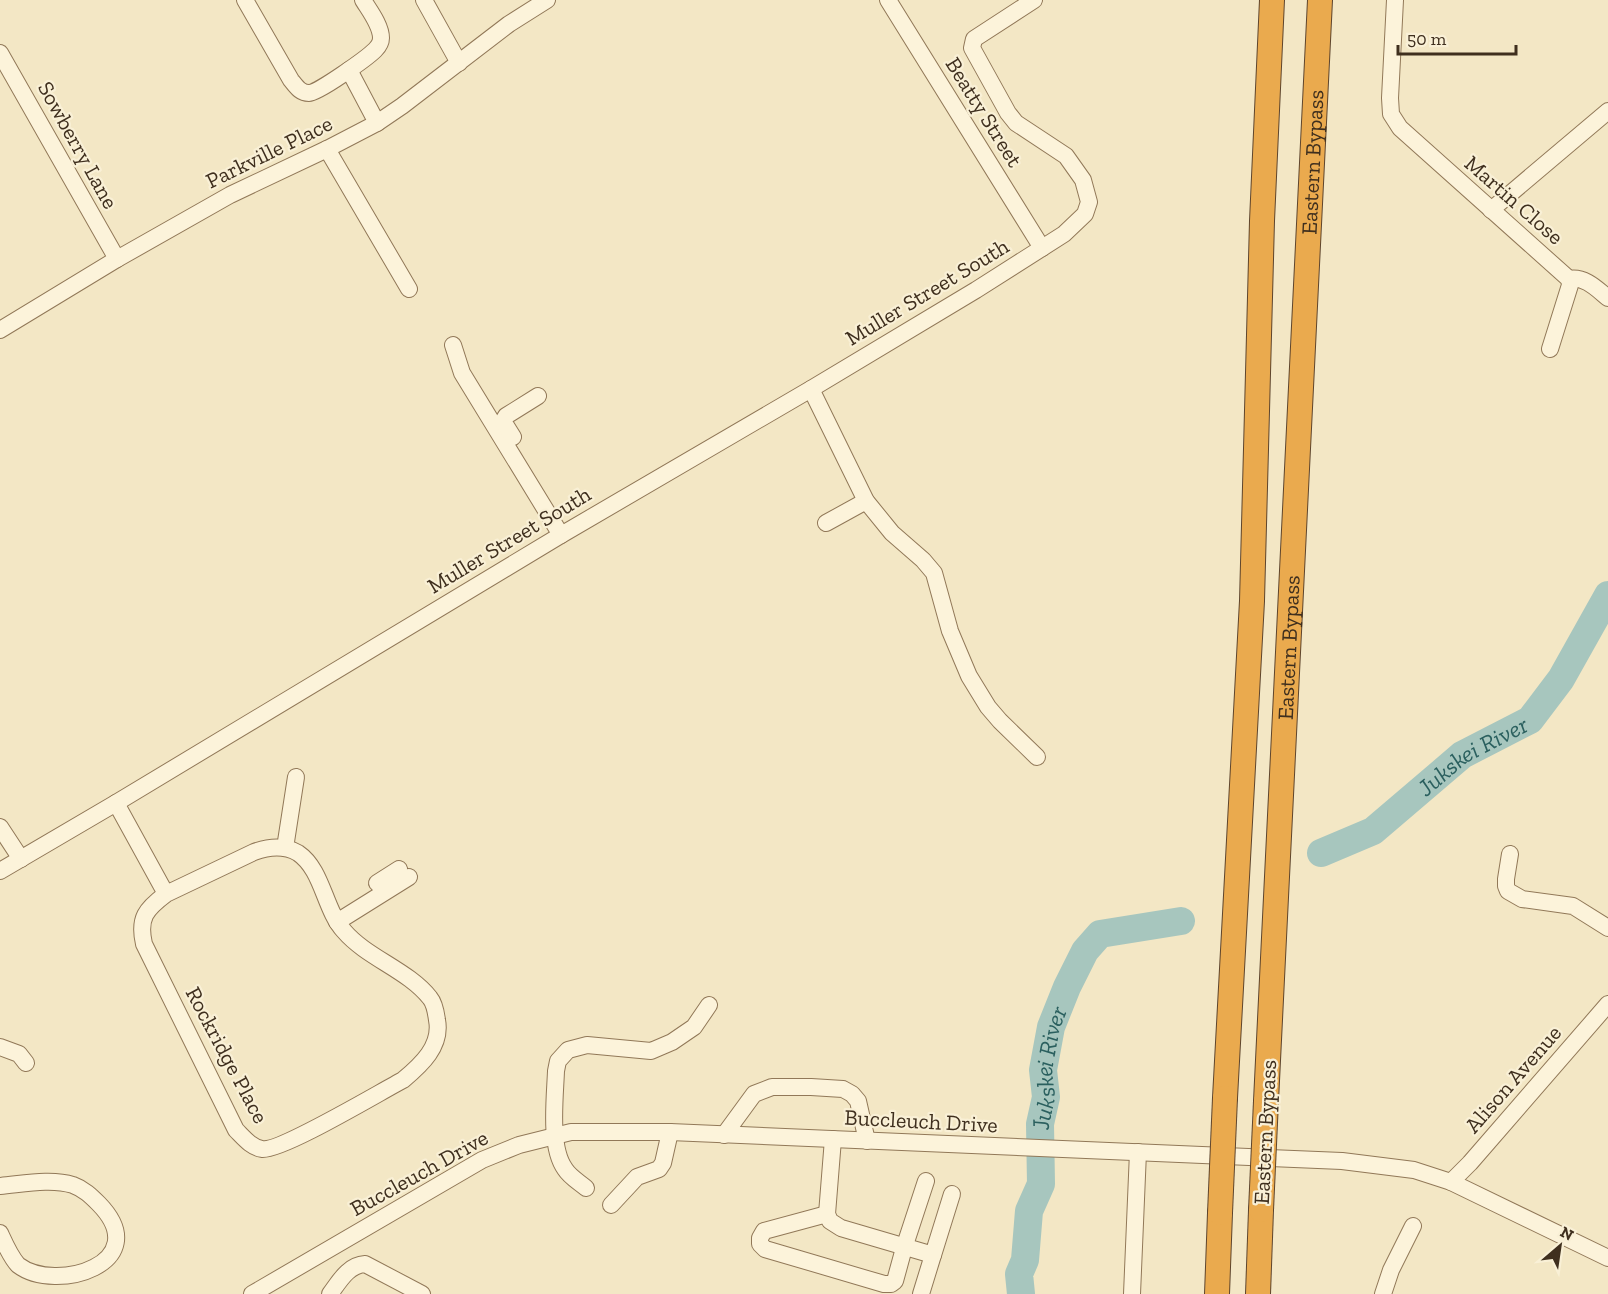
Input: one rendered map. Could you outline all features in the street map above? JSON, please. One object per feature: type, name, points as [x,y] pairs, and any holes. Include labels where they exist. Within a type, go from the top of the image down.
[{"type":"highway","name":"Eastern Bypass","points":[[1217,1294],[1252,601],[1262,220],[1272,0]]},
{"type":"highway","name":"Eastern Bypass","points":[[1258,1294],[1320,0]]},
{"type":"street","points":[[245,0],[291,80],[300,91],[311,93],[375,51],[381,40],[379,28],[363,0]]},
{"type":"street","points":[[424,0],[459,63]]},
{"type":"street","name":"Parkville Place","points":[[0,330],[230,195],[377,123],[509,24],[547,0]]},
{"type":"street","name":"Beatty Street","points":[[888,0],[1042,248]]},
{"type":"street","name":"Muller Street South","points":[[0,871],[565,533],[811,389],[1064,234],[1085,214],[1089,202],[1083,180],[1066,156],[1016,123],[1008,113],[972,48],[974,39],[1034,0]]},
{"type":"street","name":"Martin Close","points":[[1395,0],[1391,114],[1400,128],[1569,279],[1570,285],[1550,349]]},
{"type":"street","name":"Sowberry Lane","points":[[0,53],[117,260]]},
{"type":"street","points":[[349,70],[377,123]]},
{"type":"street","points":[[1491,210],[1608,111]]},
{"type":"street","points":[[327,149],[409,289]]},
{"type":"street","points":[[1569,279],[1585,280],[1608,298]]},
{"type":"street","points":[[453,345],[462,373],[565,533]]},
{"type":"street","points":[[811,389],[866,501],[892,533],[923,560],[934,573],[950,631],[969,676],[994,714],[1037,757]]},
{"type":"street","points":[[538,396],[506,416],[503,421],[565,533]]},
{"type":"street","points":[[826,523],[866,501]]},
{"type":"street","points":[[285,848],[296,777]]},
{"type":"street","points":[[116,803],[166,894]]},
{"type":"street","points":[[0,827],[21,859]]},
{"type":"street","name":"Rockridge Place","points":[[265,848],[285,848],[297,853],[312,868],[334,917],[351,938],[413,982],[430,998],[438,1024],[436,1042],[416,1070],[403,1080],[315,1129],[265,1150],[251,1145],[236,1130],[144,944],[141,932],[144,918],[152,905],[166,894],[254,852],[265,848]]},
{"type":"street","points":[[1510,854],[1506,879],[1508,891],[1522,899],[1573,906],[1608,928]]},
{"type":"street","points":[[334,917],[404,873]]},
{"type":"street","points":[[586,1188],[564,1168],[554,1136],[558,1061],[568,1050],[586,1045],[651,1050],[672,1042],[694,1027],[709,1005]]},
{"type":"street","name":"Alison Avenue","points":[[1451,1182],[1607,1006]]},
{"type":"street","points":[[0,1047],[19,1054],[26,1063]]},
{"type":"street","points":[[724,1134],[754,1094],[762,1090],[784,1086],[812,1087],[843,1089],[852,1094],[858,1101],[867,1141]]},
{"type":"street","name":"Buccleuch Drive","points":[[252,1294],[482,1160],[519,1145],[571,1132],[724,1134],[1341,1161],[1414,1170],[1451,1182],[1608,1258]]},
{"type":"street","points":[[611,1205],[637,1177],[659,1169],[663,1163],[670,1132]]},
{"type":"street","points":[[833,1140],[827,1214],[830,1221],[841,1228],[933,1255]]},
{"type":"street","points":[[1132,1294],[1138,1152]]},
{"type":"street","points":[[827,1214],[764,1231],[760,1244],[765,1249],[884,1284],[891,1284],[895,1281],[926,1181]]},
{"type":"street","points":[[0,1185],[46,1182],[80,1188],[106,1211],[115,1230],[116,1245],[114,1254],[105,1266],[84,1278],[65,1283],[50,1282],[35,1278],[19,1267],[0,1233]]},
{"type":"street","points":[[921,1294],[952,1194]]},
{"type":"street","points":[[1383,1294],[1391,1270],[1413,1226]]},
{"type":"street","points":[[330,1294],[350,1269],[358,1264],[365,1264],[422,1294]]},
{"type":"waterway","name":"Jukskei River","points":[[1321,853],[1373,831],[1462,755],[1530,720],[1561,679],[1608,595]]},
{"type":"waterway","name":"Jukskei River","points":[[1021,1294],[1019,1274],[1025,1260],[1029,1211],[1041,1184],[1040,1124],[1046,1097],[1043,1070],[1051,1027],[1067,987],[1085,951],[1100,934],[1181,921]]}]
